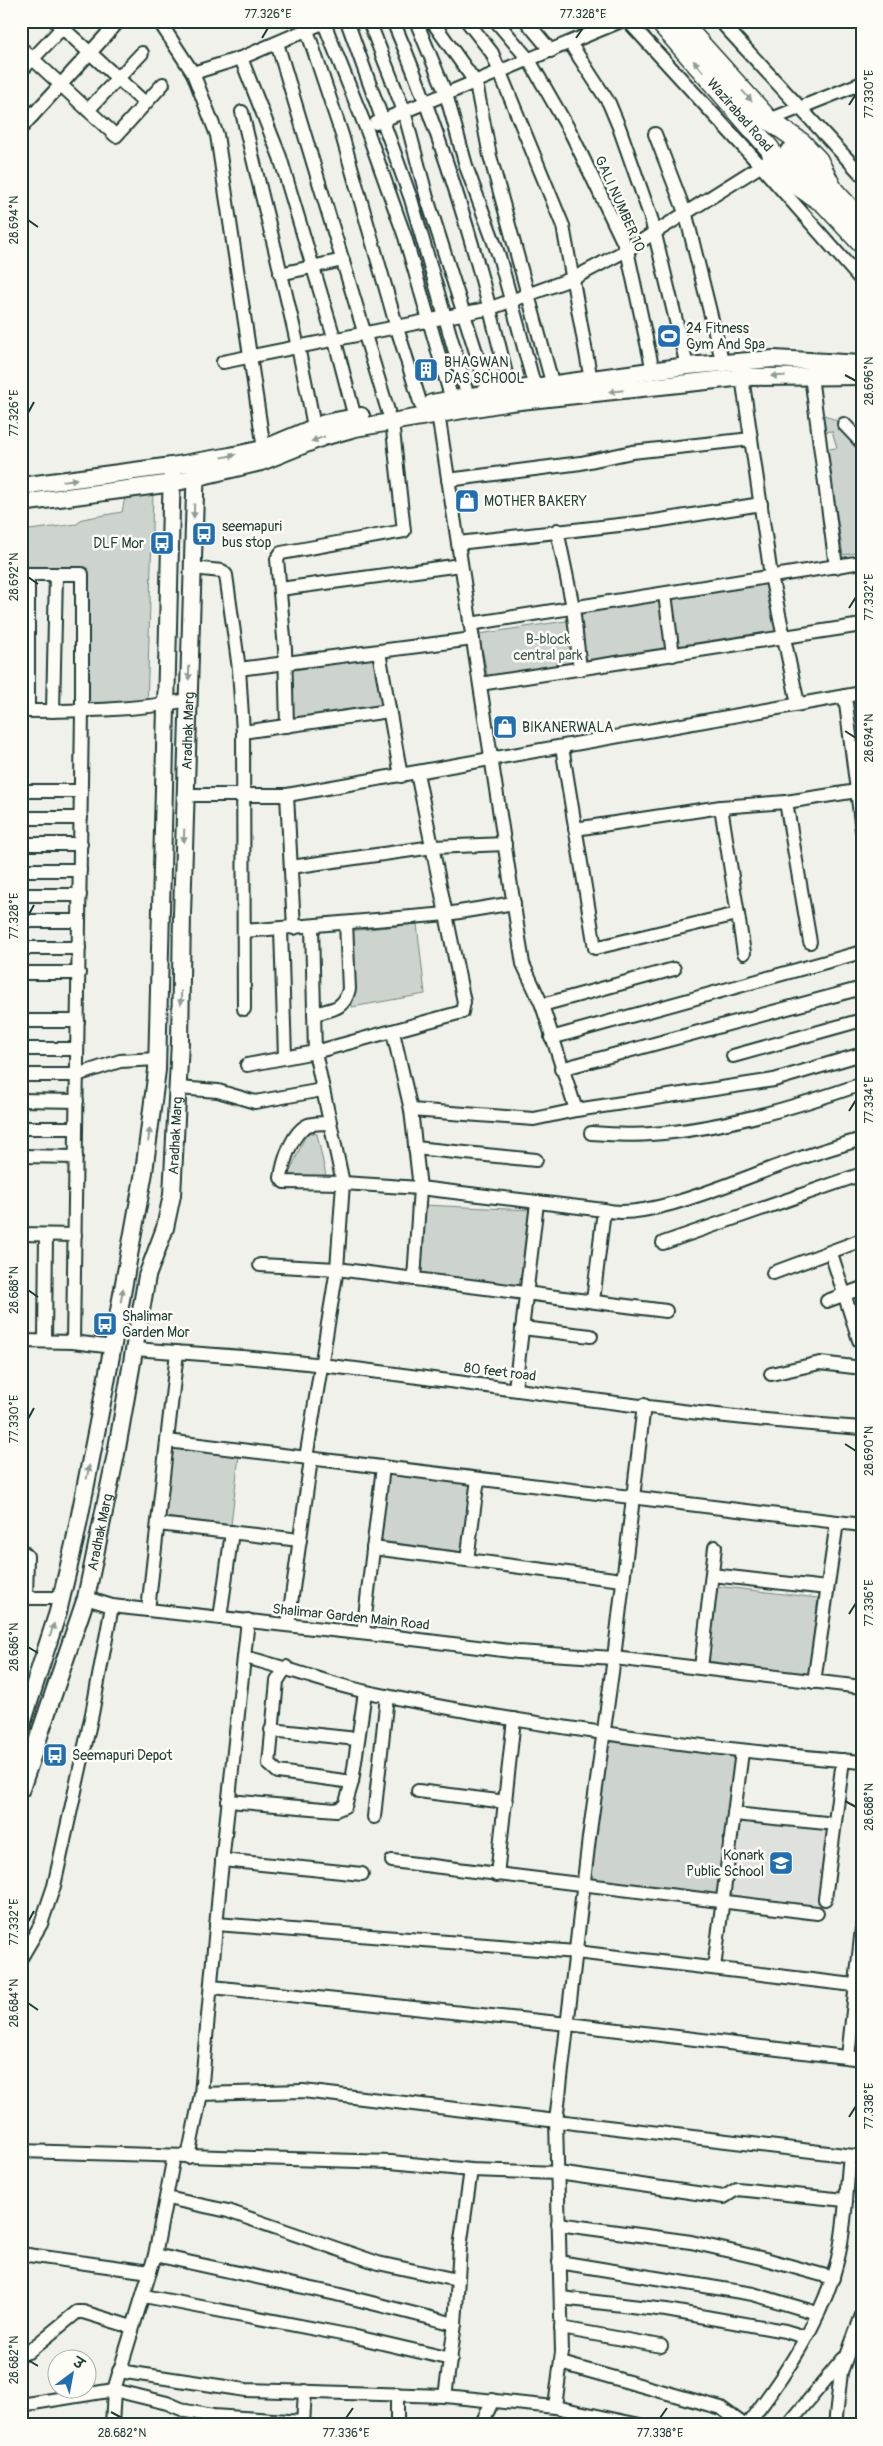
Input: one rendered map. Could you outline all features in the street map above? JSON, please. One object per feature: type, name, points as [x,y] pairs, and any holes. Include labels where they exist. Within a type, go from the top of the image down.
[{"type":"highway","name":"Wazirabad Road","points":[[659,21],[770,149],[767,162],[787,178],[829,198],[862,222]]},
{"type":"highway","name":"Wazirabad Road","points":[[680,21],[769,120],[802,143],[818,160],[829,198],[862,244]]},
{"type":"main road","points":[[437,405],[511,402],[741,370],[774,359],[862,364]]},
{"type":"main road","points":[[21,503],[172,483],[196,470],[264,455],[390,416],[489,393],[553,386],[687,366],[722,364],[741,370],[811,376],[862,376]]},
{"type":"main road","points":[[264,455],[314,427],[355,418],[390,416]]},
{"type":"main road","points":[[21,486],[172,466],[196,470]]},
{"type":"main road","name":"Aradhak Marg","points":[[21,1727],[61,1598],[75,1540],[113,1347],[144,1172],[156,1079],[172,466]]},
{"type":"main road","name":"Aradhak Marg","points":[[21,1788],[86,1598],[116,1454],[147,1276],[165,1228],[172,1195],[178,1084],[196,470]]},
{"type":"main road","points":[[156,1079],[178,1084]]},
{"type":"street","points":[[21,128],[119,21]]},
{"type":"street","points":[[159,21],[193,74],[217,135],[264,455]]},
{"type":"street","points":[[346,21],[384,120],[411,199],[447,318],[468,397]]},
{"type":"street","points":[[369,21],[404,111],[427,198],[489,393]]},
{"type":"street","points":[[392,21],[425,103],[472,239],[491,308],[510,391]]},
{"type":"street","points":[[416,21],[446,94],[467,169],[512,300],[535,388]]},
{"type":"street","points":[[432,21],[476,83],[488,148],[553,386]]},
{"type":"street","points":[[467,21],[488,45],[558,213],[567,243],[574,278],[591,380]]},
{"type":"street","name":"GALI NUMBER 10","points":[[496,21],[529,60],[572,135],[627,250],[653,371]]},
{"type":"street","points":[[526,21],[551,51]]},
{"type":"street","points":[[366,127],[476,83],[620,21]]},
{"type":"street","points":[[628,21],[767,162],[862,281]]},
{"type":"street","points":[[720,21],[802,107],[862,175]]},
{"type":"street","points":[[193,74],[241,58],[326,22],[366,127],[405,238],[429,322],[437,405],[523,964],[542,1005],[561,1069],[576,1110]]},
{"type":"street","points":[[21,72],[33,59],[58,24],[144,102]]},
{"type":"street","points":[[307,30],[342,135],[397,328],[437,405]]},
{"type":"street","points":[[277,43],[390,416],[404,531],[281,552],[277,559],[285,664],[287,726]]},
{"type":"street","points":[[570,43],[614,114],[655,234],[687,366]]},
{"type":"street","points":[[21,48],[116,136],[144,102],[163,84]]},
{"type":"street","points":[[88,110],[142,53]]},
{"type":"street","points":[[241,58],[280,157],[335,341],[355,418]]},
{"type":"street","points":[[769,120],[862,83]]},
{"type":"street","points":[[21,106],[32,116]]},
{"type":"street","points":[[242,112],[280,274],[300,347],[314,427]]},
{"type":"street","points":[[655,134],[686,215],[722,364]]},
{"type":"street","points":[[223,362],[366,335],[447,318],[464,312],[491,308],[574,278],[655,234],[767,162]]},
{"type":"street","points":[[280,274],[343,260]]},
{"type":"street","points":[[741,370],[771,576],[785,635],[798,704]]},
{"type":"street","points":[[811,376],[836,567]]},
{"type":"street","points":[[844,424],[862,443]]},
{"type":"street","points":[[448,480],[581,463],[632,452],[751,439]]},
{"type":"street","points":[[458,543],[557,530],[655,521],[761,504]]},
{"type":"street","points":[[557,530],[573,607],[580,669]]},
{"type":"street","points":[[470,624],[862,562]]},
{"type":"street","points":[[280,589],[461,565]]},
{"type":"street","points":[[192,568],[222,571],[226,575],[239,669],[243,732],[244,1009]]},
{"type":"street","points":[[73,1342],[80,921],[82,711],[82,574],[25,574],[24,711],[82,711],[166,704],[188,700]]},
{"type":"street","points":[[53,711],[56,574]]},
{"type":"street","points":[[665,594],[673,655]]},
{"type":"street","points":[[480,684],[862,624]]},
{"type":"street","points":[[239,669],[379,652],[473,638]]},
{"type":"street","points":[[379,652],[401,776]]},
{"type":"street","points":[[186,795],[287,796],[862,693]]},
{"type":"street","points":[[845,696],[862,830]]},
{"type":"street","points":[[243,732],[389,711]]},
{"type":"street","points":[[562,747],[595,948],[737,914]]},
{"type":"street","points":[[247,1065],[315,1052],[393,1032],[458,1014],[464,1007],[447,914],[417,773]]},
{"type":"street","points":[[21,791],[81,791]]},
{"type":"street","points":[[575,829],[720,807],[786,802],[857,791]]},
{"type":"street","points":[[285,1057],[287,929],[291,867],[287,796]]},
{"type":"street","points":[[786,802],[810,942]]},
{"type":"street","points":[[720,807],[744,952]]},
{"type":"street","points":[[21,818],[81,818]]},
{"type":"street","points":[[21,844],[80,844]]},
{"type":"street","points":[[291,867],[433,847],[505,844]]},
{"type":"street","points":[[21,870],[80,870]]},
{"type":"street","points":[[21,895],[80,895]]},
{"type":"street","points":[[244,932],[447,914],[514,903]]},
{"type":"street","points":[[21,921],[80,921]]},
{"type":"street","points":[[314,1014],[339,1006],[347,999],[349,989],[346,923]]},
{"type":"street","points":[[288,1625],[300,1540],[320,1364],[337,1269],[343,1183],[315,1052],[312,926]]},
{"type":"street","points":[[21,948],[79,948]]},
{"type":"street","points":[[551,1038],[862,952]]},
{"type":"street","points":[[542,1005],[674,968]]},
{"type":"street","points":[[21,973],[79,973]]},
{"type":"street","points":[[561,1069],[862,988]]},
{"type":"street","points":[[733,1056],[862,1020]]},
{"type":"street","points":[[21,1021],[78,1021]]},
{"type":"street","points":[[393,1032],[411,1110],[420,1188],[414,1279]]},
{"type":"street","points":[[21,1049],[77,1049]]},
{"type":"street","points":[[411,1110],[522,1119],[552,1117],[576,1110],[774,1080],[862,1054]]},
{"type":"street","points":[[21,1075],[77,1075],[120,1061],[157,1059]]},
{"type":"street","points":[[178,1084],[254,1102],[322,1090]]},
{"type":"street","points":[[591,1133],[651,1134],[702,1127],[820,1098],[862,1084]]},
{"type":"street","points":[[21,1100],[77,1101]]},
{"type":"street","points":[[329,1123],[313,1124],[301,1130],[286,1158],[281,1178],[288,1184],[343,1183],[420,1188],[628,1213],[680,1201],[792,1160],[862,1139]]},
{"type":"street","points":[[21,1128],[76,1128]]},
{"type":"street","points":[[416,1148],[536,1160]]},
{"type":"street","points":[[21,1156],[76,1157]]},
{"type":"street","points":[[663,1243],[862,1174]]},
{"type":"street","points":[[515,1389],[537,1203]]},
{"type":"street","points":[[593,1301],[604,1210]]},
{"type":"street","points":[[21,1234],[75,1235]]},
{"type":"street","points":[[45,1341],[46,1235]]},
{"type":"street","points":[[773,1273],[862,1240]]},
{"type":"street","points":[[831,1253],[859,1340],[862,1340]]},
{"type":"street","points":[[260,1265],[337,1269],[666,1311]]},
{"type":"street","points":[[827,1301],[862,1288]]},
{"type":"street","points":[[522,1328],[591,1336]]},
{"type":"street","points":[[21,1341],[73,1342],[113,1347]]},
{"type":"street","name":"80 feet road","points":[[135,1349],[320,1364],[812,1425],[862,1428]]},
{"type":"street","points":[[148,1610],[177,1352]]},
{"type":"street","points":[[771,1374],[820,1362],[862,1368]]},
{"type":"street","points":[[555,2407],[561,2363],[562,2328],[556,2121],[602,1733],[614,1658],[644,1405]]},
{"type":"street","points":[[167,1441],[862,1525]]},
{"type":"street","points":[[363,1633],[383,1467]]},
{"type":"street","points":[[467,1560],[478,1479]]},
{"type":"street","points":[[814,1682],[836,1522]]},
{"type":"street","points":[[158,1524],[300,1540]]},
{"type":"street","points":[[220,1618],[232,1532]]},
{"type":"street","points":[[701,1668],[715,1547]]},
{"type":"street","points":[[373,1548],[622,1580]]},
{"type":"street","points":[[21,1550],[26,1556],[24,1598],[61,1598]]},
{"type":"street","points":[[712,1575],[827,1588]]},
{"type":"street","name":"Shalimar Garden Main Road","points":[[86,1598],[112,1606],[518,1652],[614,1658],[862,1687]]},
{"type":"street","points":[[21,1958],[41,1924],[54,1886],[90,1721],[112,1606]]},
{"type":"street","points":[[188,2157],[201,2094],[222,1860],[248,1620]]},
{"type":"street","points":[[244,1657],[286,1667],[328,1682],[365,1692],[514,1719],[742,1752],[862,1762]]},
{"type":"street","points":[[286,1667],[276,1680],[269,1764],[273,1770],[352,1782]]},
{"type":"street","points":[[228,1801],[336,1810],[345,1806],[352,1782],[365,1692]]},
{"type":"street","points":[[374,1817],[387,1696]]},
{"type":"street","points":[[497,1875],[514,1719]]},
{"type":"street","points":[[271,1730],[357,1738]]},
{"type":"street","points":[[714,1968],[742,1752]]},
{"type":"street","points":[[825,1899],[843,1760]]},
{"type":"street","points":[[418,1791],[506,1802]]},
{"type":"street","points":[[734,1814],[826,1823]]},
{"type":"street","points":[[222,1860],[362,1874]]},
{"type":"street","points":[[392,1861],[817,1913]]},
{"type":"street","points":[[216,1924],[576,1952],[859,1986]]},
{"type":"street","points":[[848,2057],[859,1986],[862,1928]]},
{"type":"street","points":[[212,1987],[568,2024],[862,2059]]},
{"type":"street","points":[[201,2094],[303,2091],[856,2157],[845,2200],[839,2256],[833,2278],[805,2337],[745,2425],[722,2408],[561,2363]]},
{"type":"street","points":[[21,2151],[391,2162],[471,2170],[558,2173],[724,2196],[737,2190],[845,2200]]},
{"type":"street","points":[[112,2425],[114,2390],[155,2255],[174,2156]]},
{"type":"street","points":[[446,2396],[455,2324],[457,2280],[471,2170]]},
{"type":"street","points":[[167,2198],[228,2211],[378,2263],[457,2280]]},
{"type":"street","points":[[558,2224],[691,2242],[766,2259],[833,2278]]},
{"type":"street","points":[[21,2254],[150,2272]]},
{"type":"street","points":[[155,2255],[344,2296],[455,2324]]},
{"type":"street","points":[[559,2262],[753,2294],[817,2313]]},
{"type":"street","points":[[144,2296],[352,2336],[451,2359]]},
{"type":"street","points":[[560,2298],[666,2310],[785,2330],[805,2337]]},
{"type":"street","points":[[21,2354],[28,2352],[76,2312],[83,2312],[132,2327]]},
{"type":"street","points":[[835,2425],[841,2372],[862,2315]]},
{"type":"street","points":[[562,2328],[661,2346]]},
{"type":"street","points":[[788,2425],[850,2349]]},
{"type":"street","points":[[119,2372],[246,2390],[397,2394],[493,2400],[555,2407],[611,2422],[640,2425]]},
{"type":"street","points":[[21,2405],[114,2390],[167,2403],[186,2411],[213,2416],[243,2420],[303,2423],[306,2391]]},
{"type":"street","points":[[397,2394],[397,2425]]},
{"type":"street","points":[[482,2425],[493,2400]]},
{"type":"shaded area","name":"Konark Public School","points":[[740,1821],[831,1832],[822,1907],[731,1895]]},
{"type":"green space","points":[[823,414],[839,422],[862,448],[862,552],[843,555],[827,449],[837,448],[832,431],[824,432]]},
{"type":"green space","points":[[153,493],[147,710],[85,708],[85,574],[21,571],[21,531],[77,524],[82,519],[122,512],[125,497]]},
{"type":"green space","points":[[770,578],[783,633],[676,652],[667,596]]},
{"type":"green space","points":[[662,598],[669,652],[584,665],[579,612]]},
{"type":"green space","name":"B-block central park","points":[[572,620],[577,666],[488,678],[479,634]]},
{"type":"green space","points":[[375,657],[384,706],[290,719],[289,671]]},
{"type":"green space","points":[[417,924],[425,994],[352,1007],[349,931]]},
{"type":"green space","points":[[307,1132],[317,1134],[328,1185],[286,1181]]},
{"type":"green space","points":[[424,1205],[529,1210],[519,1291],[421,1287]]},
{"type":"green space","points":[[172,1448],[239,1455],[231,1525],[164,1517]]},
{"type":"green space","points":[[389,1470],[472,1481],[463,1552],[380,1541]]},
{"type":"green space","points":[[716,1586],[818,1598],[809,1674],[707,1661]]},
{"type":"green space","points":[[602,1733],[742,1752],[723,1901],[584,1885]]},
{"type":"place","name":"24 Fitness Gym And Spa","points":[[669,336]]},
{"type":"place","name":"BHAGWAN DAS SCHOOL","points":[[426,370]]},
{"type":"place","name":"MOTHER BAKERY","points":[[467,501]]},
{"type":"place","name":"seemapuri bus stop","points":[[204,534]]},
{"type":"place","name":"DLF Mor","points":[[162,543]]},
{"type":"place","name":"BIKANERWALA","points":[[505,727]]},
{"type":"place","name":"Shalimar Garden Mor","points":[[105,1324]]},
{"type":"place","name":"Seemapuri Depot","points":[[55,1755]]},
{"type":"place","name":"Konark Public School","points":[[781,1863]]}]
